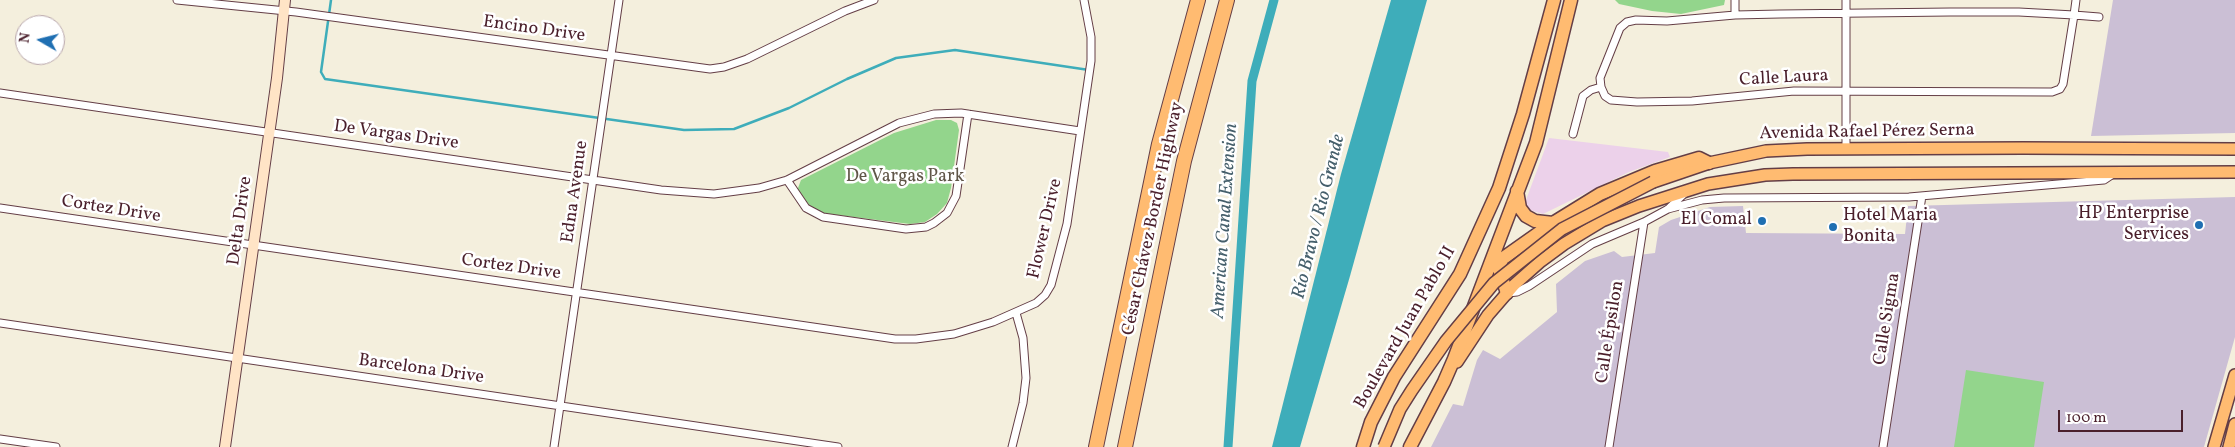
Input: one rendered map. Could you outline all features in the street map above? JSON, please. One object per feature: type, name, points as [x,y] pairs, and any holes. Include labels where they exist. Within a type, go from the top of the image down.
[{"type":"highway","name":"César Chávez Border Highway","points":[[1096,447],[1159,144],[1198,0]]},
{"type":"highway","name":"César Chávez Border Highway","points":[[1125,447],[1184,161],[1227,0]]},
{"type":"highway","name":"Boulevard Juan Pablo II","points":[[1363,447],[1371,422],[1394,376],[1453,286],[1499,188],[1516,139],[1554,0]]},
{"type":"highway","points":[[1410,447],[1444,382],[1537,138],[1571,0]]},
{"type":"highway","points":[[1507,293],[1499,269],[1502,259],[1553,223],[1600,194],[1655,171],[1699,158],[1709,162]]},
{"type":"highway","points":[[1517,190],[1520,208],[1526,216],[1536,221],[1553,223]]},
{"type":"main road","name":"Delta Drive","points":[[225,447],[270,132],[284,5]]},
{"type":"main road","name":"Avenida Rafael Pérez Serna","points":[[1384,447],[1400,409],[1412,390],[1457,326],[1494,283],[1562,229],[1653,182],[1709,162],[1766,151],[2235,149]]},
{"type":"main road","points":[[1444,382],[1488,315],[1507,293],[1541,261],[1602,221],[1639,206],[1708,184],[1765,175],[2235,172]]},
{"type":"main road","points":[[2235,375],[2215,442],[2229,444],[2235,424]]},
{"type":"street","name":"Encino Drive","points":[[177,0],[284,5],[700,69],[724,67],[747,59],[845,11],[874,0]]},
{"type":"street","name":"Edna Avenue","points":[[554,447],[619,0]]},
{"type":"street","name":"Flower Drive","points":[[1016,313],[1036,303],[1045,295],[1051,285],[1067,224],[1091,45],[1084,0]]},
{"type":"street","points":[[1735,0],[1735,15]]},
{"type":"street","points":[[1846,0],[1846,150]]},
{"type":"street","points":[[2074,15],[2076,0]]},
{"type":"street","points":[[1573,134],[1583,96],[1591,90],[1601,87],[1600,78],[1620,28],[1630,21],[1684,21],[1735,15],[1846,13],[2019,12],[2099,17]]},
{"type":"street","name":"Calle Laura","points":[[1601,87],[1605,96],[1611,100],[1637,102],[1692,101],[1794,90],[2052,92],[2060,89],[2063,84],[2074,15]]},
{"type":"street","name":"De Vargas Drive","points":[[0,93],[661,190],[714,194],[751,190],[787,180],[900,123],[934,114],[968,114],[1080,131]]},
{"type":"street","points":[[787,180],[806,208],[823,217],[906,229],[926,227],[947,213],[956,196],[968,114]]},
{"type":"street","points":[[1668,209],[1702,200],[1724,198],[1922,196],[2104,180],[2116,172]]},
{"type":"street","points":[[1507,293],[1517,292],[1529,286],[1592,244],[1644,222],[1668,209],[1690,190]]},
{"type":"street","name":"Calle Sigma","points":[[1883,447],[1922,196]]},
{"type":"street","name":"Cortez Drive","points":[[0,208],[895,339],[916,339],[954,334],[1016,313]]},
{"type":"street","name":"Calle Épsilon","points":[[1609,447],[1644,222]]},
{"type":"street","points":[[1012,447],[1023,403],[1026,378],[1024,345],[1016,313]]},
{"type":"street","name":"Barcelona Drive","points":[[0,323],[838,447]]},
{"type":"street","points":[[0,439],[56,447]]},
{"type":"shaded area","points":[[2113,0],[2235,0],[2235,133],[2091,136]]},
{"type":"shaded area","points":[[1549,138],[1668,152],[1670,157],[1629,172],[1543,214],[1526,209],[1526,200]]},
{"type":"shaded area","points":[[2235,197],[2235,337],[2204,447],[1431,447],[1453,404],[1463,406],[1477,360],[1483,350],[1500,359],[1557,312],[1556,284],[1585,261],[1614,251],[1622,257],[1655,253],[1659,227],[1671,220],[1710,207],[1743,206],[1746,233],[1905,234],[1908,206]]},
{"type":"green space","points":[[1615,0],[1725,0],[1724,5],[1681,14],[1652,11],[1619,4]]},
{"type":"green space","name":"De Vargas Park","points":[[936,120],[951,120],[957,123],[959,130],[951,188],[947,203],[937,214],[925,222],[910,224],[821,213],[812,208],[799,194],[798,188],[801,180],[894,133]]},
{"type":"green space","points":[[1966,370],[2044,382],[2034,447],[1954,447]]},
{"type":"water","points":[[1391,0],[1427,0],[1300,447],[1272,447],[1341,174]]},
{"type":"waterway","points":[[331,0],[321,72],[325,79],[684,130],[734,129],[789,108],[847,79],[896,58],[955,50],[1089,70]]},
{"type":"waterway","name":"American Canal Extension","points":[[1228,447],[1252,81],[1274,0]]},
{"type":"place","name":"El Comal","points":[[1762,221]]},
{"type":"place","name":"HP Enterprise Services","points":[[2199,225]]},
{"type":"place","name":"Hotel Maria Bonita","points":[[1833,227]]},
{"type":"water label","name":"Río Bravo / Rio Grande","points":[[1320,217]]}]
